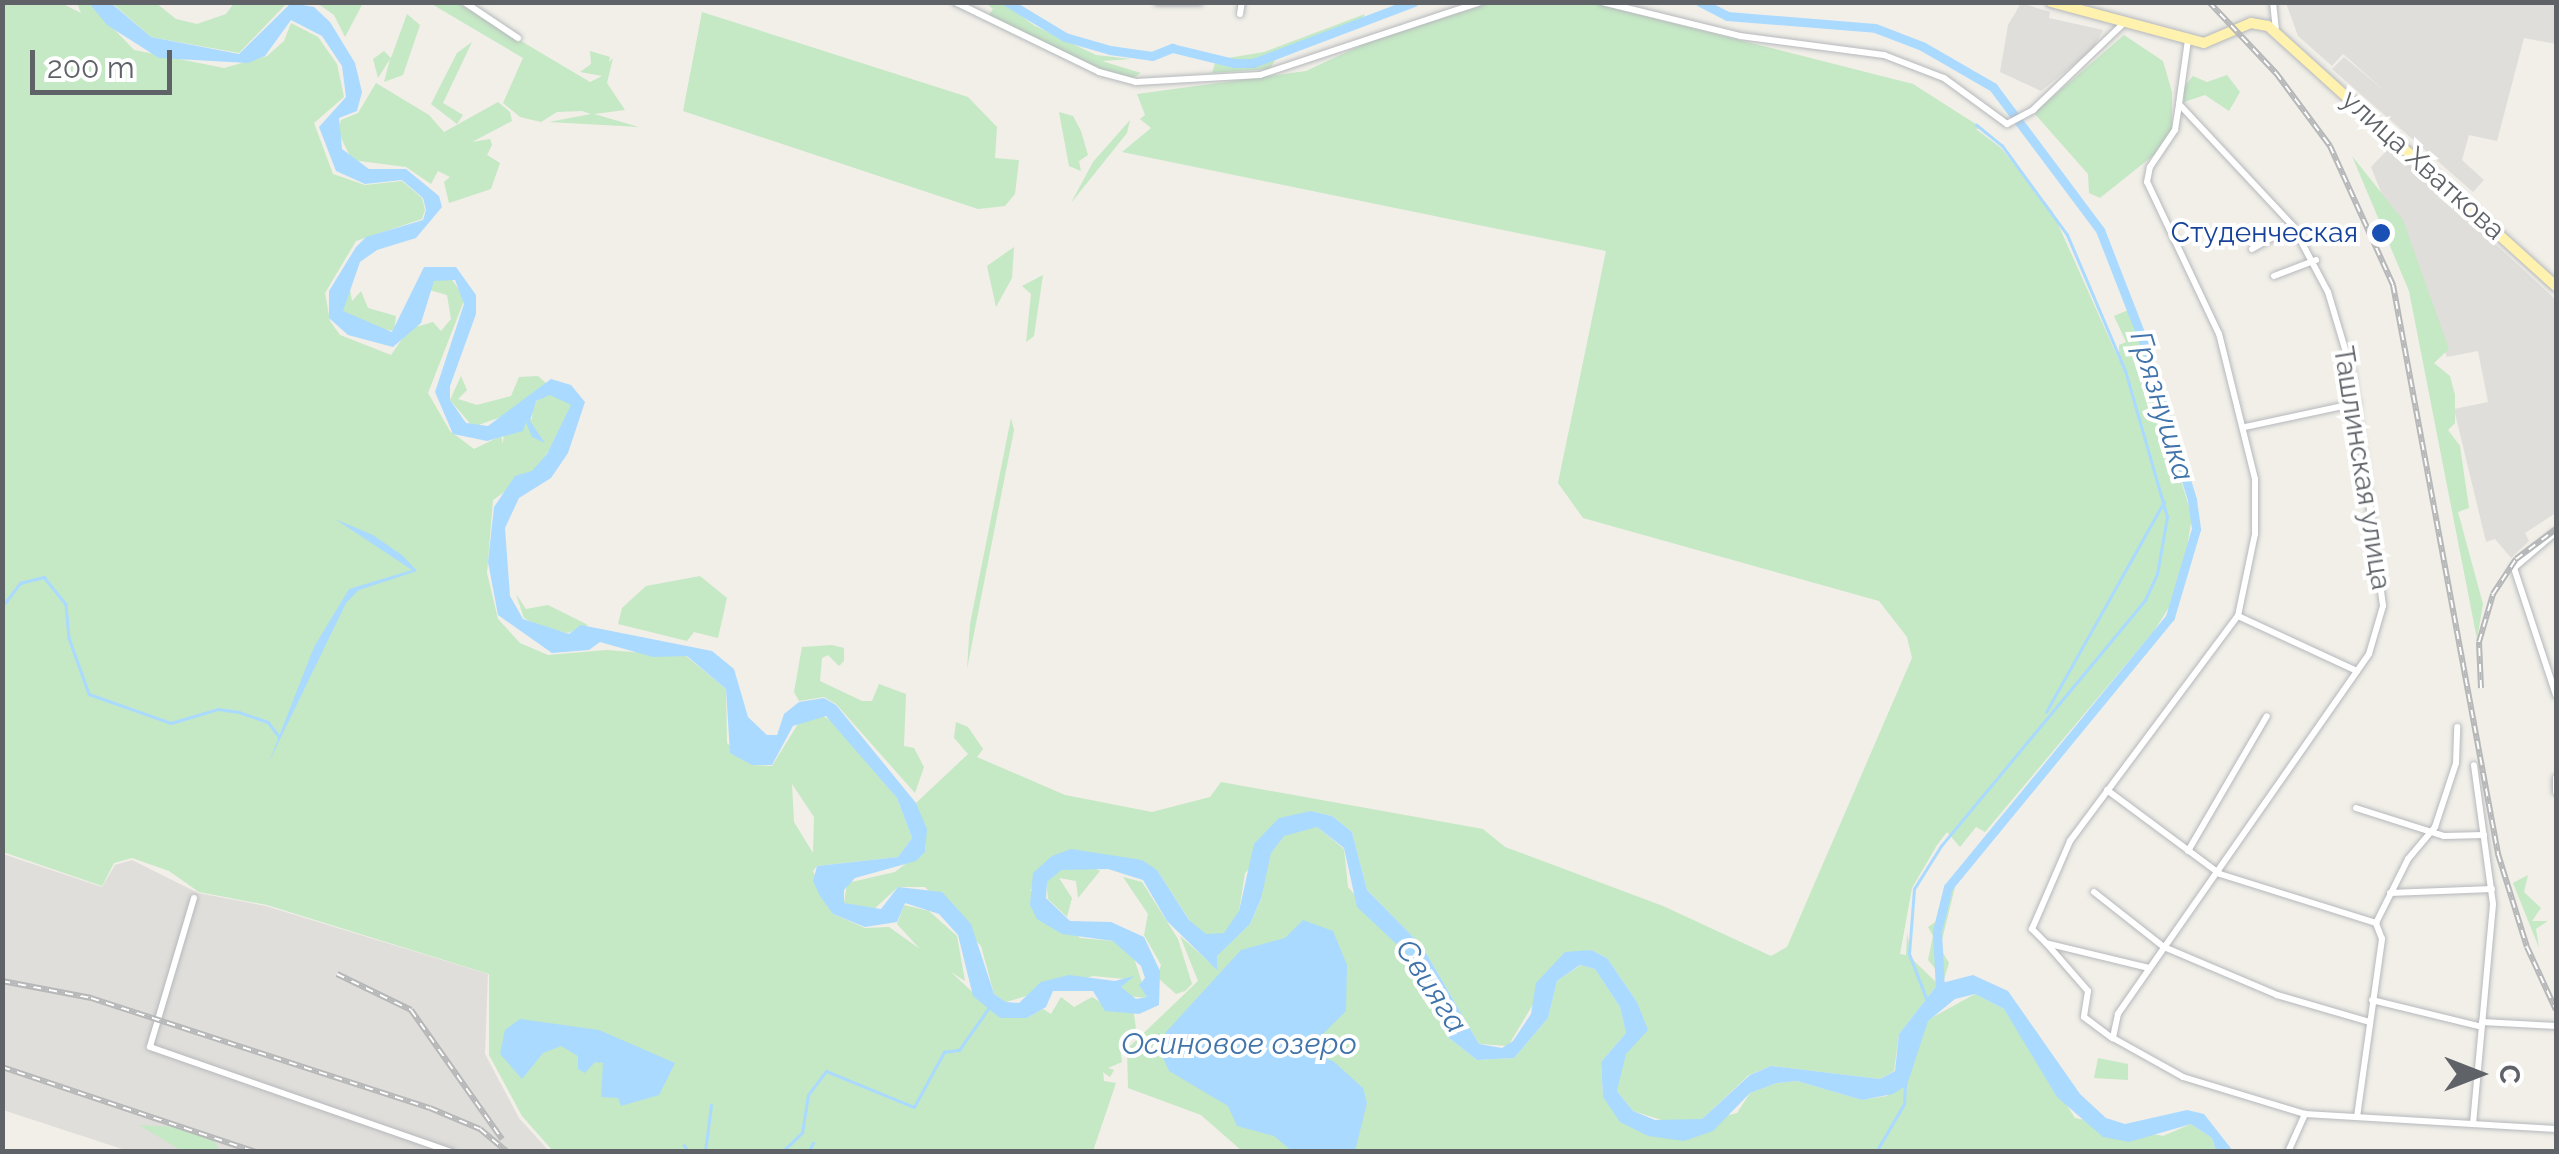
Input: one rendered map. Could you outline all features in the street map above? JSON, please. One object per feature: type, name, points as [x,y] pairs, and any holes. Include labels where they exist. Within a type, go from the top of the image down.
[{"type":"main road","points":[[2051,2],[2188,40],[2214,42],[2251,23],[2276,32]]},
{"type":"main road","name":"улица Хваткова","points":[[2276,32],[2556,286]]},
{"type":"street","points":[[464,2],[518,38]]},
{"type":"street","points":[[955,2],[1099,72],[1136,82],[1260,75],[1482,2]]},
{"type":"street","points":[[1157,2],[1200,2]]},
{"type":"street","points":[[1240,14],[1242,2]]},
{"type":"street","points":[[1602,2],[1740,36],[1884,55],[1944,78],[2007,124],[2033,110],[2124,22]]},
{"type":"street","points":[[2273,2],[2276,32]]},
{"type":"street","points":[[2188,40],[2175,130],[2150,167],[2147,182],[2216,325],[2256,479],[2256,534],[2238,616],[2070,841],[2032,926],[2088,991],[2084,1017],[2128,1050],[2183,1077],[2305,1114],[2556,1130]]},
{"type":"street","name":"Ташлинская улица","points":[[2113,1038],[2118,1014],[2220,874],[2376,642],[2384,595],[2357,404],[2316,260],[2293,226],[2179,104]]},
{"type":"street","points":[[2252,249],[2293,226]]},
{"type":"street","points":[[2274,276],[2316,260]]},
{"type":"street","points":[[2245,427],[2357,404]]},
{"type":"street","points":[[2556,532],[2514,568],[2556,695]]},
{"type":"street","points":[[2238,616],[2357,671]]},
{"type":"street","points":[[2188,851],[2267,716]]},
{"type":"street","points":[[2357,1118],[2382,939],[2376,923],[2390,893],[2432,832],[2456,763],[2457,728]]},
{"type":"street","points":[[2473,1124],[2492,889],[2474,765]]},
{"type":"street","points":[[2556,778],[2556,792]]},
{"type":"street","points":[[2107,790],[2220,874],[2376,923]]},
{"type":"street","points":[[2356,808],[2432,832],[2484,835]]},
{"type":"street","points":[[2390,893],[2492,889]]},
{"type":"street","points":[[2094,892],[2164,948],[2277,995],[2370,1022]]},
{"type":"street","points":[[194,898],[150,1047],[452,1152]]},
{"type":"street","points":[[2046,943],[2149,968]]},
{"type":"street","points":[[2372,1000],[2481,1024],[2556,1026]]},
{"type":"street","points":[[2288,1152],[2305,1114]]},
{"type":"shaded area","points":[[2021,3],[2050,12],[2049,18],[2103,30],[2093,49],[2041,91],[2000,72],[2008,25]]},
{"type":"shaded area","points":[[2286,3],[2556,3],[2556,44],[2524,38],[2497,141],[2469,135],[2462,160],[2484,180],[2473,192],[2332,69],[2344,57],[2386,92],[2343,54],[2332,66],[2298,36]]},
{"type":"shaded area","points":[[2390,147],[2556,300],[2556,513],[2525,533],[2529,541],[2511,558],[2495,539],[2486,542],[2454,409],[2488,402],[2478,351],[2447,357],[2371,167]]},
{"type":"shaded area","points":[[3,854],[102,887],[115,865],[132,860],[198,893],[266,906],[488,974],[485,1054],[519,1118],[549,1151],[128,1151],[3,1110]]},
{"type":"green space","points":[[3,3],[61,3],[81,13],[77,3],[89,3],[134,50],[224,68],[267,56],[284,41],[291,23],[318,37],[337,64],[344,97],[314,123],[333,174],[365,185],[402,181],[422,198],[425,210],[422,219],[356,241],[325,293],[330,321],[340,335],[391,355],[409,329],[433,322],[441,331],[451,319],[447,295],[426,289],[434,278],[450,277],[465,298],[428,393],[450,431],[474,449],[501,436],[503,444],[504,430],[532,419],[533,404],[545,395],[561,393],[575,409],[537,469],[493,500],[487,573],[498,619],[520,643],[548,655],[606,650],[686,656],[726,689],[727,743],[752,765],[772,766],[801,719],[819,714],[832,721],[897,798],[912,838],[898,857],[817,866],[813,871],[833,914],[865,928],[889,927],[920,949],[897,924],[904,905],[929,911],[957,936],[965,981],[951,972],[1000,1018],[1027,1018],[1043,1009],[1051,1014],[1061,997],[1074,1007],[1092,997],[1110,1008],[1133,1008],[1136,1028],[1119,1041],[1122,1062],[1108,1068],[1114,1070],[1110,1077],[1103,1072],[1104,1081],[1116,1083],[1093,1151],[553,1151],[522,1116],[489,1055],[489,974],[267,905],[199,892],[169,871],[132,858],[114,863],[102,886],[3,852]],"holes":[[[792,784],[814,817],[813,853],[794,822]]]},
{"type":"green space","points":[[112,3],[156,3],[176,19],[197,24],[226,14],[234,3],[287,3],[239,53],[151,37]]},
{"type":"green space","points":[[317,3],[363,3],[345,37],[334,15]]},
{"type":"green space","points":[[430,3],[457,3],[590,82],[602,76],[580,72],[591,64],[590,51],[610,57],[609,62],[613,58],[607,83],[625,110],[594,114],[639,127],[549,122],[591,114],[582,111],[557,112],[541,122],[520,117],[503,103],[523,58]]},
{"type":"green space","points":[[986,3],[1003,3],[1035,26],[1096,55],[1131,59],[1102,61],[1141,73],[1133,78],[1107,72],[988,16],[993,9]]},
{"type":"green space","points":[[1491,3],[1593,3],[1913,84],[1982,128],[1976,129],[2001,148],[2052,211],[2119,360],[2119,345],[2126,342],[2114,316],[2128,310],[2136,331],[2192,517],[2180,590],[2154,631],[1985,832],[1976,827],[1960,847],[1947,832],[1937,845],[1912,888],[1900,954],[1906,955],[1907,933],[1912,959],[1938,984],[1899,1034],[1894,1071],[1880,1079],[1771,1066],[1749,1075],[1702,1119],[1674,1124],[1633,1111],[1617,1091],[1637,1002],[1607,958],[1591,950],[1562,956],[1508,1046],[1479,1044],[1422,946],[1367,890],[1352,832],[1332,816],[1311,811],[1245,873],[1239,911],[1226,935],[1207,936],[1190,921],[1157,870],[1065,856],[1030,890],[1080,938],[1113,941],[1133,955],[1147,998],[1128,996],[1121,987],[1125,979],[1093,976],[1006,1002],[994,994],[981,946],[925,887],[898,887],[873,910],[844,903],[847,883],[895,872],[926,848],[916,803],[968,754],[954,738],[956,722],[968,727],[983,749],[977,757],[1065,795],[1152,812],[1210,797],[1221,782],[1483,829],[1505,847],[1663,906],[1771,956],[1787,947],[1912,658],[1907,637],[1879,601],[1583,518],[1558,483],[1606,251],[1122,152],[1151,128],[1140,119],[1145,115],[1137,94],[1306,71],[1368,42]]},
{"type":"green space","points":[[702,12],[968,97],[997,127],[995,158],[1019,160],[1015,194],[1005,206],[978,209],[683,111]]},
{"type":"green space","points":[[407,14],[420,25],[403,75],[384,82],[390,59],[378,78],[373,59],[384,51],[391,58]]},
{"type":"green space","points":[[1365,14],[1360,24],[1275,60],[1270,69],[1212,73],[1216,60],[1264,52]]},
{"type":"green space","points":[[2124,35],[2163,61],[2172,92],[2172,130],[2155,154],[2100,198],[2089,193],[2088,174],[2034,113]]},
{"type":"green space","points":[[472,42],[443,103],[463,115],[457,124],[431,104],[457,53]]},
{"type":"green space","points":[[2227,75],[2240,92],[2229,111],[2205,95],[2184,102],[2183,88],[2193,76],[2207,82]]},
{"type":"green space","points":[[376,83],[429,115],[444,132],[498,102],[510,112],[512,121],[472,142],[490,139],[492,145],[487,155],[500,163],[491,189],[449,203],[444,182],[450,177],[438,171],[431,184],[406,167],[352,160],[338,132],[341,120],[358,113]]},
{"type":"green space","points":[[1059,112],[1073,116],[1081,131],[1088,155],[1079,161],[1081,171],[1069,166]]},
{"type":"green space","points":[[1130,120],[1127,133],[1071,203],[1093,162]]},
{"type":"green space","points":[[2352,156],[2403,220],[2449,349],[2434,363],[2450,376],[2455,395],[2455,423],[2448,430],[2460,446],[2469,508],[2458,512],[2483,604],[2477,639],[2409,291]]},
{"type":"green space","points":[[1014,247],[1012,278],[996,307],[987,266]]},
{"type":"green space","points":[[1043,275],[1034,336],[1026,342],[1031,294],[1022,286]]},
{"type":"green space","points":[[349,284],[352,301],[361,291],[368,308],[396,316],[394,331],[346,322],[339,301]]},
{"type":"green space","points":[[461,376],[467,390],[458,399],[477,405],[511,396],[519,377],[538,376],[548,385],[512,413],[473,427],[450,400]]},
{"type":"green space","points":[[1011,418],[1014,430],[967,669],[970,624]]},
{"type":"green space","points":[[700,576],[727,598],[718,638],[694,632],[687,641],[618,624],[622,608],[646,586]]},
{"type":"green space","points":[[516,594],[526,609],[548,605],[588,625],[568,633],[542,628],[524,618]]},
{"type":"green space","points":[[802,647],[844,648],[844,661],[839,666],[828,655],[822,658],[820,681],[862,701],[872,701],[879,684],[906,694],[904,746],[914,748],[924,767],[915,793],[836,704],[824,697],[799,701],[794,692]]},
{"type":"green space","points":[[1317,827],[1344,849],[1348,887],[1405,952],[1448,1037],[1477,1060],[1514,1058],[1548,1018],[1557,981],[1581,965],[1595,969],[1620,1007],[1626,1033],[1601,1062],[1603,1097],[1648,1136],[1737,1113],[1750,1093],[1777,1083],[1797,1081],[1862,1100],[1887,1096],[1924,1022],[1975,994],[2004,1009],[2075,1118],[2163,1136],[2191,1124],[2212,1138],[2216,1151],[1242,1151],[1201,1115],[1128,1088],[1127,1049],[1198,981],[1180,936],[1217,969],[1217,955],[1250,924],[1261,900],[1267,856],[1290,828]]},
{"type":"green space","points":[[1092,867],[1100,871],[1078,898],[1076,881],[1059,878],[1072,898],[1067,917],[1048,899],[1046,879],[1061,868]]},
{"type":"green space","points":[[2528,875],[2524,892],[2541,908],[2532,921],[2548,921],[2536,929],[2539,948],[2513,883]]},
{"type":"green space","points":[[1123,877],[1142,882],[1178,939],[1192,984],[1185,991],[1176,994],[1157,977],[1161,965],[1144,935],[1148,914]]},
{"type":"green space","points":[[1947,883],[1955,887],[1940,948],[1949,963],[1944,979],[1928,960],[1933,936],[1928,927],[1937,921]]},
{"type":"green space","points":[[2098,1058],[2128,1064],[2128,1080],[2094,1078]]},
{"type":"green space","points":[[139,1125],[175,1127],[213,1139],[219,1149],[251,1151],[182,1151]]},
{"type":"water","name":"Свияга","points":[[89,3],[111,3],[151,37],[239,54],[291,3],[314,7],[330,22],[355,63],[362,92],[357,111],[339,118],[342,149],[369,169],[406,169],[439,196],[442,207],[416,238],[377,250],[360,262],[343,311],[392,332],[424,267],[456,267],[476,295],[476,314],[450,386],[450,400],[466,423],[488,426],[551,379],[571,385],[585,402],[568,453],[551,478],[519,498],[505,528],[510,596],[523,619],[569,634],[581,625],[712,651],[734,669],[748,717],[767,735],[777,735],[784,714],[799,702],[824,698],[836,705],[916,803],[927,829],[925,852],[916,861],[855,878],[844,890],[844,903],[881,909],[898,887],[942,892],[971,924],[994,994],[1006,1002],[1019,1003],[1041,982],[1069,975],[1115,981],[1134,976],[1121,987],[1136,999],[1147,997],[1139,985],[1145,978],[1141,966],[1113,941],[1062,934],[1037,919],[1030,905],[1033,873],[1052,856],[1071,849],[1142,860],[1157,870],[1189,920],[1206,934],[1224,933],[1239,911],[1254,844],[1279,818],[1311,811],[1332,816],[1352,832],[1367,890],[1422,946],[1479,1044],[1502,1048],[1513,1041],[1531,1014],[1536,983],[1565,952],[1591,950],[1607,958],[1637,1002],[1648,1030],[1626,1054],[1617,1091],[1633,1111],[1655,1120],[1702,1119],[1750,1075],[1771,1066],[1880,1079],[1895,1071],[1899,1034],[1938,984],[1973,975],[2008,991],[2080,1094],[2106,1118],[2125,1124],[2187,1110],[2204,1114],[2233,1151],[2216,1151],[2212,1138],[2191,1124],[2129,1142],[2103,1137],[2057,1097],[2004,1009],[1975,994],[1955,999],[1928,1021],[1907,1085],[1893,1094],[1862,1100],[1797,1081],[1777,1083],[1750,1093],[1713,1131],[1684,1141],[1648,1136],[1620,1122],[1603,1097],[1601,1062],[1626,1033],[1620,1007],[1595,969],[1580,965],[1557,981],[1548,1018],[1514,1058],[1477,1060],[1448,1037],[1405,952],[1357,907],[1344,848],[1317,827],[1284,836],[1271,853],[1261,899],[1250,924],[1217,956],[1217,970],[1167,921],[1143,880],[1108,869],[1061,870],[1047,882],[1046,898],[1070,921],[1111,922],[1144,937],[1160,971],[1159,1005],[1139,1014],[1105,1011],[1093,991],[1053,991],[1046,1007],[1027,1018],[1000,1018],[973,996],[958,935],[939,914],[905,903],[897,922],[865,927],[833,914],[820,896],[813,881],[817,866],[898,857],[912,838],[897,798],[826,716],[793,726],[772,765],[752,765],[730,753],[726,689],[687,656],[653,657],[600,642],[589,650],[552,653],[498,615],[488,562],[494,507],[515,476],[532,471],[547,454],[571,405],[550,395],[536,401],[530,421],[545,443],[532,437],[526,422],[523,431],[487,441],[453,434],[435,392],[464,304],[455,280],[434,281],[421,323],[393,347],[348,335],[329,318],[329,291],[356,247],[366,237],[423,220],[426,210],[423,198],[402,180],[365,184],[336,171],[319,127],[346,97],[342,66],[322,36],[291,20],[265,56],[248,63],[159,58],[107,25]]},
{"type":"water","points":[[335,519],[373,535],[417,571],[359,590],[346,603],[269,762],[314,647],[349,589],[412,570]]},
{"type":"water","name":"Осиновое озеро","points":[[1303,920],[1333,931],[1347,965],[1346,1011],[1317,1040],[1298,1048],[1333,1061],[1363,1088],[1367,1103],[1355,1151],[1292,1151],[1274,1136],[1237,1126],[1228,1106],[1169,1071],[1160,1051],[1166,1032],[1241,950],[1285,938]]},
{"type":"water","points":[[520,1019],[599,1030],[675,1063],[659,1095],[621,1106],[618,1098],[601,1097],[603,1063],[595,1062],[585,1073],[578,1069],[578,1056],[561,1046],[543,1053],[522,1079],[500,1054],[505,1030]]},
{"type":"waterway","name":"Грязнушка","points":[[1007,2],[1065,37],[1110,50],[1152,56],[1172,48],[1234,63],[1253,63],[1414,2]]},
{"type":"waterway","name":"Грязнушка","points":[[1700,2],[1727,16],[1875,28],[1922,46],[1993,87],[2100,230],[2142,338],[2192,500],[2196,529],[2170,617],[1948,887],[1937,931],[1940,991]]},
{"type":"waterway","points":[[1927,1001],[1909,954],[1914,889],[1941,846],[2145,600],[2157,574],[2167,517],[2125,371],[2067,235],[2002,146],[1976,125]]},
{"type":"waterway","points":[[2046,712],[2164,502]]},
{"type":"waterway","points":[[2,594],[5,603],[20,583],[44,577],[66,604],[69,638],[89,694],[171,723],[218,709],[239,712],[268,722],[279,736]]},
{"type":"waterway","points":[[782,1152],[802,1133],[808,1095],[826,1071],[914,1107],[944,1052],[959,1050],[988,1009]]},
{"type":"waterway","points":[[1876,1152],[1904,1104],[1905,1086]]},
{"type":"waterway","points":[[705,1152],[711,1105]]},
{"type":"waterway","points":[[808,1152],[813,1143]]},
{"type":"waterway","points":[[684,1145],[689,1152]]},
{"type":"railway","points":[[2209,2],[2276,73],[2330,146],[2393,285],[2498,854],[2527,947],[2556,1010]]},
{"type":"railway","points":[[2481,688],[2479,642],[2493,594],[2516,559],[2556,529]]},
{"type":"railway","points":[[337,974],[411,1010],[502,1139]]},
{"type":"railway","points":[[2,981],[91,998],[430,1108],[480,1129],[507,1152]]},
{"type":"railway","points":[[2,1067],[256,1152]]},
{"type":"place","name":"Студенческая","points":[[2381,233]]}]
